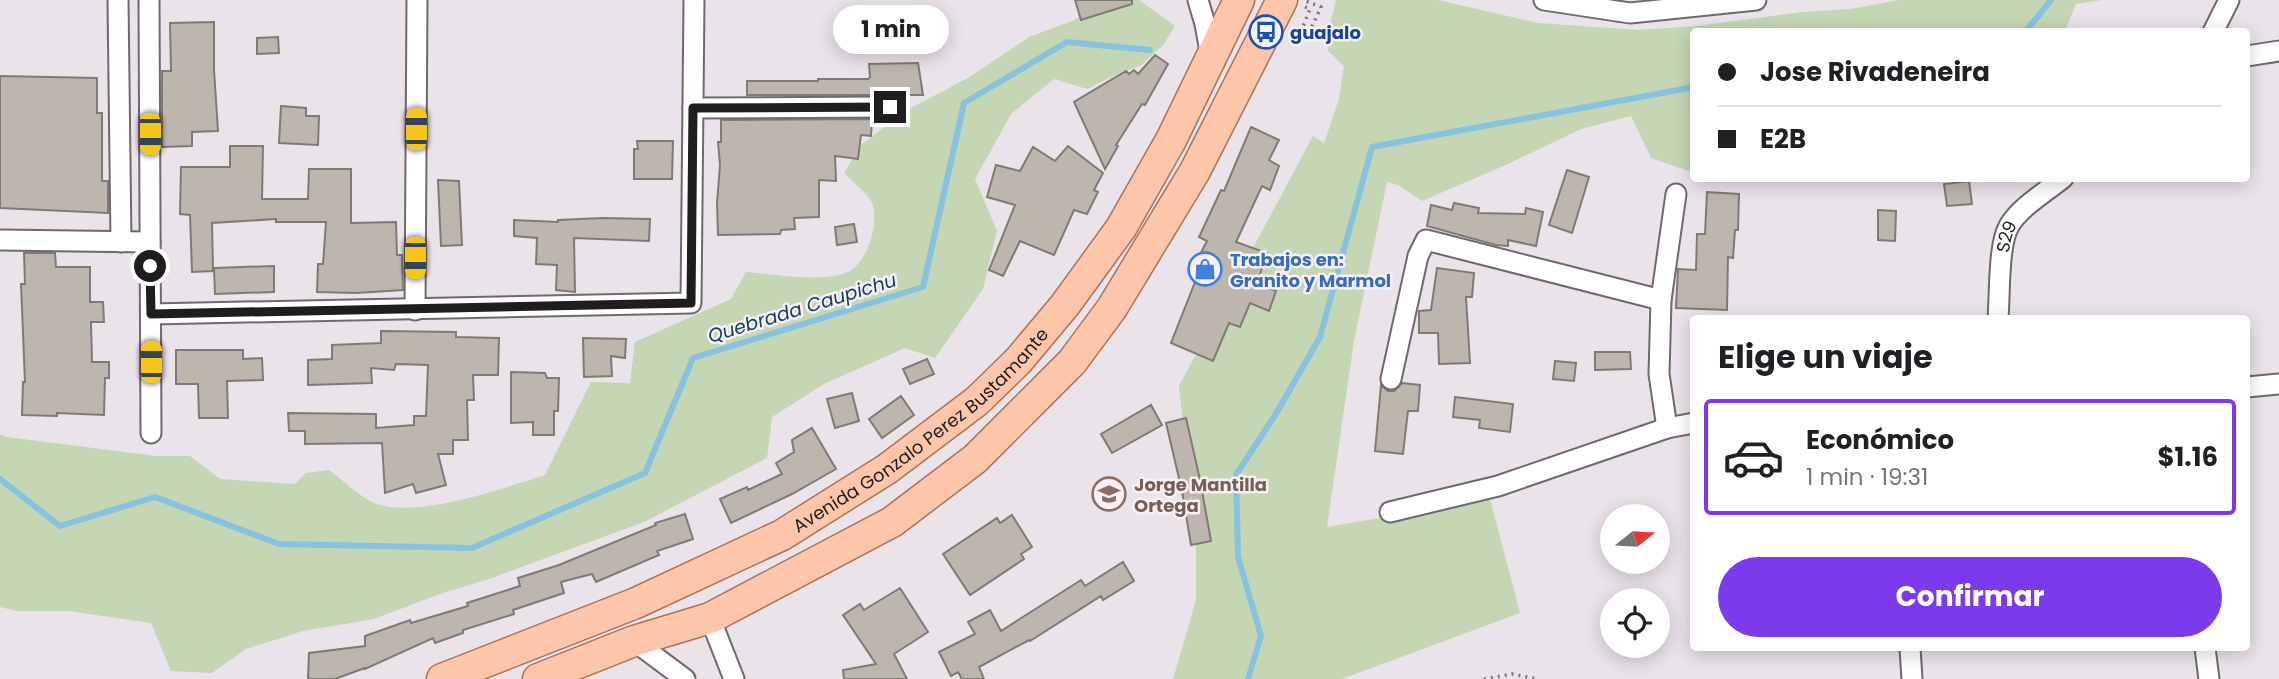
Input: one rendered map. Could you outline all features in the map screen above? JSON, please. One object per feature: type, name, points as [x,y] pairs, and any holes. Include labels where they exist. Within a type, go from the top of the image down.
[{"type":"main road","name":"Avenida Gonzalo Perez Bustamante","points":[[442,679],[636,603],[782,535],[887,469],[978,401],[1019,360],[1058,314],[1121,228],[1171,141],[1240,0]]},
{"type":"main road","points":[[538,679],[634,641],[710,618],[892,522],[975,458],[1072,362],[1112,309],[1195,171],[1282,0]]},
{"type":"street","points":[[118,0],[121,242]]},
{"type":"street","points":[[149,0],[151,433]]},
{"type":"street","points":[[415,310],[417,0]]},
{"type":"street","points":[[151,314],[691,303],[694,0]]},
{"type":"street","points":[[1198,0],[1212,58]]},
{"type":"street","points":[[1544,0],[1630,13],[1665,6],[1756,0]]},
{"type":"street","points":[[2215,28],[2229,0]]},
{"type":"street","points":[[2250,56],[2279,51]]},
{"type":"street","points":[[693,108],[890,107]]},
{"type":"street","name":"S29","points":[[1998,315],[2004,241],[2010,225],[2021,212],[2058,182]]},
{"type":"street","points":[[1667,428],[1659,374],[1661,300],[1676,194]]},
{"type":"street","points":[[0,240],[150,242]]},
{"type":"street","points":[[1391,379],[1418,256],[1426,240],[1661,300]]},
{"type":"street","points":[[2250,387],[2279,384]]},
{"type":"street","points":[[1390,512],[1498,486],[1667,428],[1690,424]]},
{"type":"street","points":[[710,618],[734,679]]},
{"type":"street","points":[[634,641],[685,679]]},
{"type":"street","points":[[1910,651],[1912,679]]},
{"type":"street","points":[[2205,651],[2209,679]]},
{"type":"path","points":[[1305,0],[1321,7],[1309,33],[1302,29],[1311,9]]},
{"type":"path","points":[[1484,679],[1512,674],[1538,679]]},
{"type":"green space","points":[[1110,0],[1139,0],[1175,26],[1164,44],[1140,66],[1087,89],[1054,79],[1011,114],[975,179],[997,231],[983,289],[935,358],[905,348],[824,384],[772,417],[767,458],[644,522],[374,619],[303,631],[246,649],[212,673],[171,671],[151,623],[68,611],[17,611],[0,607],[0,434],[156,456],[190,456],[220,479],[295,484],[306,473],[329,470],[367,499],[390,507],[434,505],[545,475],[591,382],[630,383],[635,342],[731,299],[746,272],[819,277],[843,274],[858,264],[872,234],[873,205],[844,173],[861,145],[907,110],[968,78],[1029,37],[1072,21]]},
{"type":"green space","points":[[1336,0],[1438,0],[1538,23],[1638,30],[1851,9],[1899,0],[2102,0],[2076,4],[2066,28],[1690,28],[1690,171],[1651,158],[1631,116],[1581,129],[1422,201],[1398,185],[1387,182],[1354,341],[1327,527],[1490,499],[1520,613],[1342,679],[1173,679],[1196,600],[1196,544],[1179,386],[1313,136],[1324,143],[1339,99],[1344,66],[1328,51]]},
{"type":"building","points":[[1075,0],[1132,0],[1132,4],[1081,20]]},
{"type":"building","points":[[928,8],[935,47],[916,51],[909,12]]},
{"type":"building","points":[[214,22],[218,131],[192,132],[192,146],[162,147],[162,71],[171,71],[170,23]]},
{"type":"building","points":[[278,37],[279,53],[257,54],[257,38]]},
{"type":"building","points":[[1155,55],[1168,64],[1145,105],[1142,104],[1116,145],[1118,146],[1105,169],[1074,102],[1126,71],[1129,74],[1134,70],[1138,74]]},
{"type":"building","points":[[918,63],[923,95],[747,95],[747,81],[868,79],[869,64]]},
{"type":"building","points":[[0,76],[97,78],[97,113],[102,113],[102,181],[108,181],[108,213],[0,208]]},
{"type":"building","points":[[281,106],[306,108],[306,116],[319,116],[318,145],[279,143]]},
{"type":"building","points":[[872,119],[871,136],[861,135],[858,159],[835,156],[836,181],[819,180],[819,217],[794,218],[795,229],[781,230],[780,234],[718,235],[718,142],[721,142],[721,120]]},
{"type":"building","points":[[1251,127],[1279,140],[1269,160],[1279,166],[1270,190],[1262,186],[1236,242],[1267,253],[1257,283],[1276,291],[1269,311],[1250,303],[1240,327],[1229,323],[1213,361],[1171,343],[1197,277],[1190,274],[1207,241],[1199,237],[1221,190],[1224,191]]},
{"type":"building","points":[[637,141],[673,141],[672,179],[634,179],[634,149],[638,149]]},
{"type":"building","points":[[230,146],[263,146],[262,199],[308,199],[309,169],[351,169],[351,223],[396,222],[397,255],[402,255],[403,290],[317,292],[318,264],[323,264],[326,222],[276,222],[276,219],[212,223],[213,271],[192,272],[190,215],[180,214],[181,167],[230,167]]},
{"type":"building","points":[[1068,146],[1103,173],[1094,190],[1098,192],[1087,214],[1074,210],[1054,255],[1020,241],[1003,276],[989,270],[1015,205],[987,197],[996,165],[1020,171],[1033,147],[1055,161]]},
{"type":"building","points":[[1567,170],[1589,177],[1572,233],[1549,225]]},
{"type":"building","points":[[438,180],[459,181],[462,245],[441,246]]},
{"type":"building","points":[[1969,182],[1972,204],[1947,206],[1944,184]]},
{"type":"building","points":[[1707,192],[1739,194],[1738,230],[1735,230],[1733,258],[1728,257],[1727,310],[1676,308],[1678,269],[1696,270],[1697,234],[1705,234]]},
{"type":"building","points":[[1454,203],[1479,208],[1478,213],[1525,214],[1526,208],[1543,212],[1536,246],[1508,240],[1508,246],[1496,245],[1427,226],[1431,205],[1452,210]]},
{"type":"building","points":[[1878,210],[1896,211],[1895,241],[1878,240]]},
{"type":"building","points":[[603,218],[650,219],[649,241],[574,238],[575,292],[556,290],[557,265],[536,264],[537,238],[514,236],[514,220],[558,222]]},
{"type":"building","points":[[854,224],[857,242],[837,245],[835,227]]},
{"type":"building","points":[[24,253],[55,253],[56,267],[90,267],[90,302],[103,302],[104,322],[91,322],[92,362],[109,362],[109,378],[105,378],[104,415],[22,415],[25,382],[21,284],[25,284]]},
{"type":"building","points":[[274,266],[274,292],[215,294],[214,268]]},
{"type":"building","points":[[1437,268],[1474,273],[1472,297],[1466,297],[1470,363],[1439,364],[1438,333],[1419,333],[1419,311],[1431,310]]},
{"type":"building","points":[[381,331],[456,332],[456,337],[499,338],[498,375],[473,375],[474,400],[467,400],[468,440],[453,440],[453,454],[438,454],[446,485],[416,493],[413,484],[385,493],[382,443],[305,444],[305,431],[289,431],[288,413],[376,414],[376,428],[414,425],[414,416],[426,416],[428,365],[396,364],[394,370],[371,368],[372,383],[308,385],[308,360],[332,359],[332,345],[381,343]]},
{"type":"building","points":[[583,338],[626,339],[625,358],[611,356],[612,376],[584,377]]},
{"type":"building","points":[[176,350],[243,350],[243,359],[262,358],[263,380],[227,381],[228,418],[199,418],[198,384],[176,384]]},
{"type":"building","points":[[1595,352],[1630,352],[1631,369],[1595,370]]},
{"type":"building","points":[[927,359],[934,374],[910,384],[903,369]]},
{"type":"building","points":[[1555,361],[1576,363],[1574,381],[1553,379]]},
{"type":"building","points":[[511,372],[545,373],[547,378],[559,378],[554,435],[533,435],[533,422],[511,423]]},
{"type":"building","points":[[1402,383],[1420,385],[1418,411],[1408,411],[1403,454],[1375,451],[1381,385],[1388,391],[1394,391]]},
{"type":"building","points":[[852,393],[859,421],[835,428],[827,399]]},
{"type":"building","points":[[901,396],[914,415],[882,438],[869,419]]},
{"type":"building","points":[[1455,397],[1513,404],[1510,432],[1479,428],[1480,420],[1453,417]]},
{"type":"building","points":[[1151,405],[1162,425],[1112,453],[1101,434]]},
{"type":"building","points":[[1186,418],[1211,541],[1191,545],[1166,423]]},
{"type":"building","points":[[812,428],[836,469],[792,494],[731,523],[720,499],[747,487],[748,490],[782,474],[776,463],[794,452],[792,440]]},
{"type":"building","points":[[685,514],[693,539],[657,551],[659,555],[596,582],[592,574],[561,582],[564,593],[513,610],[514,614],[463,630],[463,633],[435,643],[433,638],[365,669],[335,679],[308,679],[309,653],[365,646],[365,636],[410,620],[411,623],[468,606],[467,603],[520,586],[518,578],[559,565],[656,525],[655,523]]},
{"type":"building","points":[[1012,515],[1032,547],[1021,554],[1024,559],[970,595],[943,554],[997,518],[1000,523]]},
{"type":"building","points":[[1123,562],[1134,581],[1103,600],[1101,596],[1030,641],[979,667],[984,679],[962,679],[958,672],[951,676],[939,652],[975,634],[968,622],[990,610],[1001,631],[1081,580],[1085,586]]},
{"type":"building","points":[[900,588],[928,632],[894,654],[907,679],[844,679],[843,670],[876,664],[843,615],[860,604],[864,610]]},
{"type":"waterway","points":[[2028,28],[2051,0]]},
{"type":"waterway","name":"Quebrada Caupichu","points":[[0,479],[60,526],[155,497],[279,544],[472,548],[645,473],[693,358],[923,287],[964,103],[1067,42],[1150,50]]},
{"type":"waterway","points":[[1248,679],[1261,636],[1238,557],[1236,475],[1277,412],[1320,337],[1372,147],[1690,88]]},
{"type":"place","name":"guajalo","points":[[1266,32]]},
{"type":"place","name":"Trabajos en: Granito y Marmol","points":[[1205,269]]},
{"type":"place","name":"Jorge Mantilla Ortega","points":[[1109,494]]},
{"type":"route","points":[[150,266],[151,314],[691,303],[693,108],[890,107]]}]
